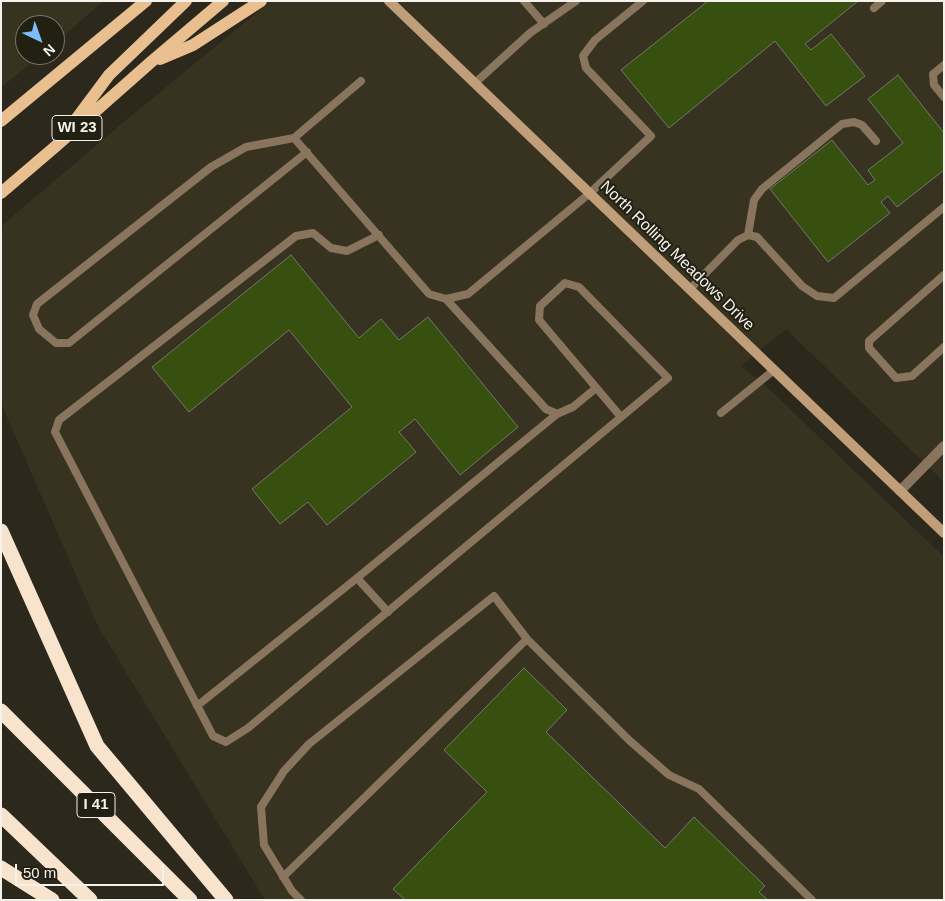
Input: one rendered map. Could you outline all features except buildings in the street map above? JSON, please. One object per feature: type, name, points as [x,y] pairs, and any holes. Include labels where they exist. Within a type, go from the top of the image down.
[{"type":"highway","points":[[1,531],[97,746],[226,900]]},
{"type":"highway","name":"I 41","points":[[1,711],[190,900]]},
{"type":"highway","points":[[1,816],[90,900]]},
{"type":"highway","points":[[1,868],[52,900]]},
{"type":"main road","points":[[1,121],[146,1]]},
{"type":"main road","points":[[56,146],[109,75],[186,1]]},
{"type":"main road","name":"WI 23","points":[[1,193],[224,1]]},
{"type":"main road","points":[[151,62],[194,45],[261,1]]},
{"type":"main road","name":"North Rolling Meadows Drive","points":[[389,1],[944,533]]},
{"type":"street","points":[[900,490],[944,446]]},
{"type":"lane","points":[[524,1],[544,24]]},
{"type":"lane","points":[[475,83],[530,33],[576,1]]},
{"type":"lane","points":[[294,138],[429,294],[446,299],[468,294],[590,193],[651,136],[586,68],[583,56],[595,40],[643,1]]},
{"type":"lane","points":[[874,8],[882,1]]},
{"type":"lane","points":[[944,65],[933,74],[934,85],[944,97]]},
{"type":"lane","points":[[307,152],[69,343],[56,344],[39,329],[33,315],[37,304],[211,167],[246,147],[294,138],[361,81]]},
{"type":"lane","points":[[690,289],[738,240],[748,234],[754,200],[762,190],[842,124],[854,122],[862,126],[876,142]]},
{"type":"lane","points":[[748,234],[757,237],[802,286],[817,296],[834,298],[944,207]]},
{"type":"lane","points":[[379,235],[347,251],[331,248],[313,233],[296,236],[59,420],[55,432],[213,736],[226,742],[248,728],[668,378],[578,287],[565,284],[540,306],[540,320],[621,417]]},
{"type":"lane","points":[[944,275],[869,341],[869,348],[896,378],[912,376],[944,347]]},
{"type":"lane","points":[[446,299],[546,409],[557,414]]},
{"type":"lane","points":[[721,413],[774,370]]},
{"type":"lane","points":[[198,706],[557,414],[573,407],[596,388]]},
{"type":"lane","points":[[357,578],[388,612]]},
{"type":"lane","points":[[301,900],[292,891],[264,845],[261,807],[284,771],[309,744],[494,596],[527,639],[630,741],[669,775],[699,789],[812,900]]},
{"type":"lane","points":[[283,877],[527,639]]},
{"type":"shaded area","points":[[1,1],[104,1],[65,34],[65,15],[15,15],[15,65],[28,65],[1,88]]},
{"type":"shaded area","points":[[271,1],[944,1],[944,482],[786,329],[741,366],[765,385],[944,557],[944,900],[265,900],[98,626],[1,403],[1,226]]}]
